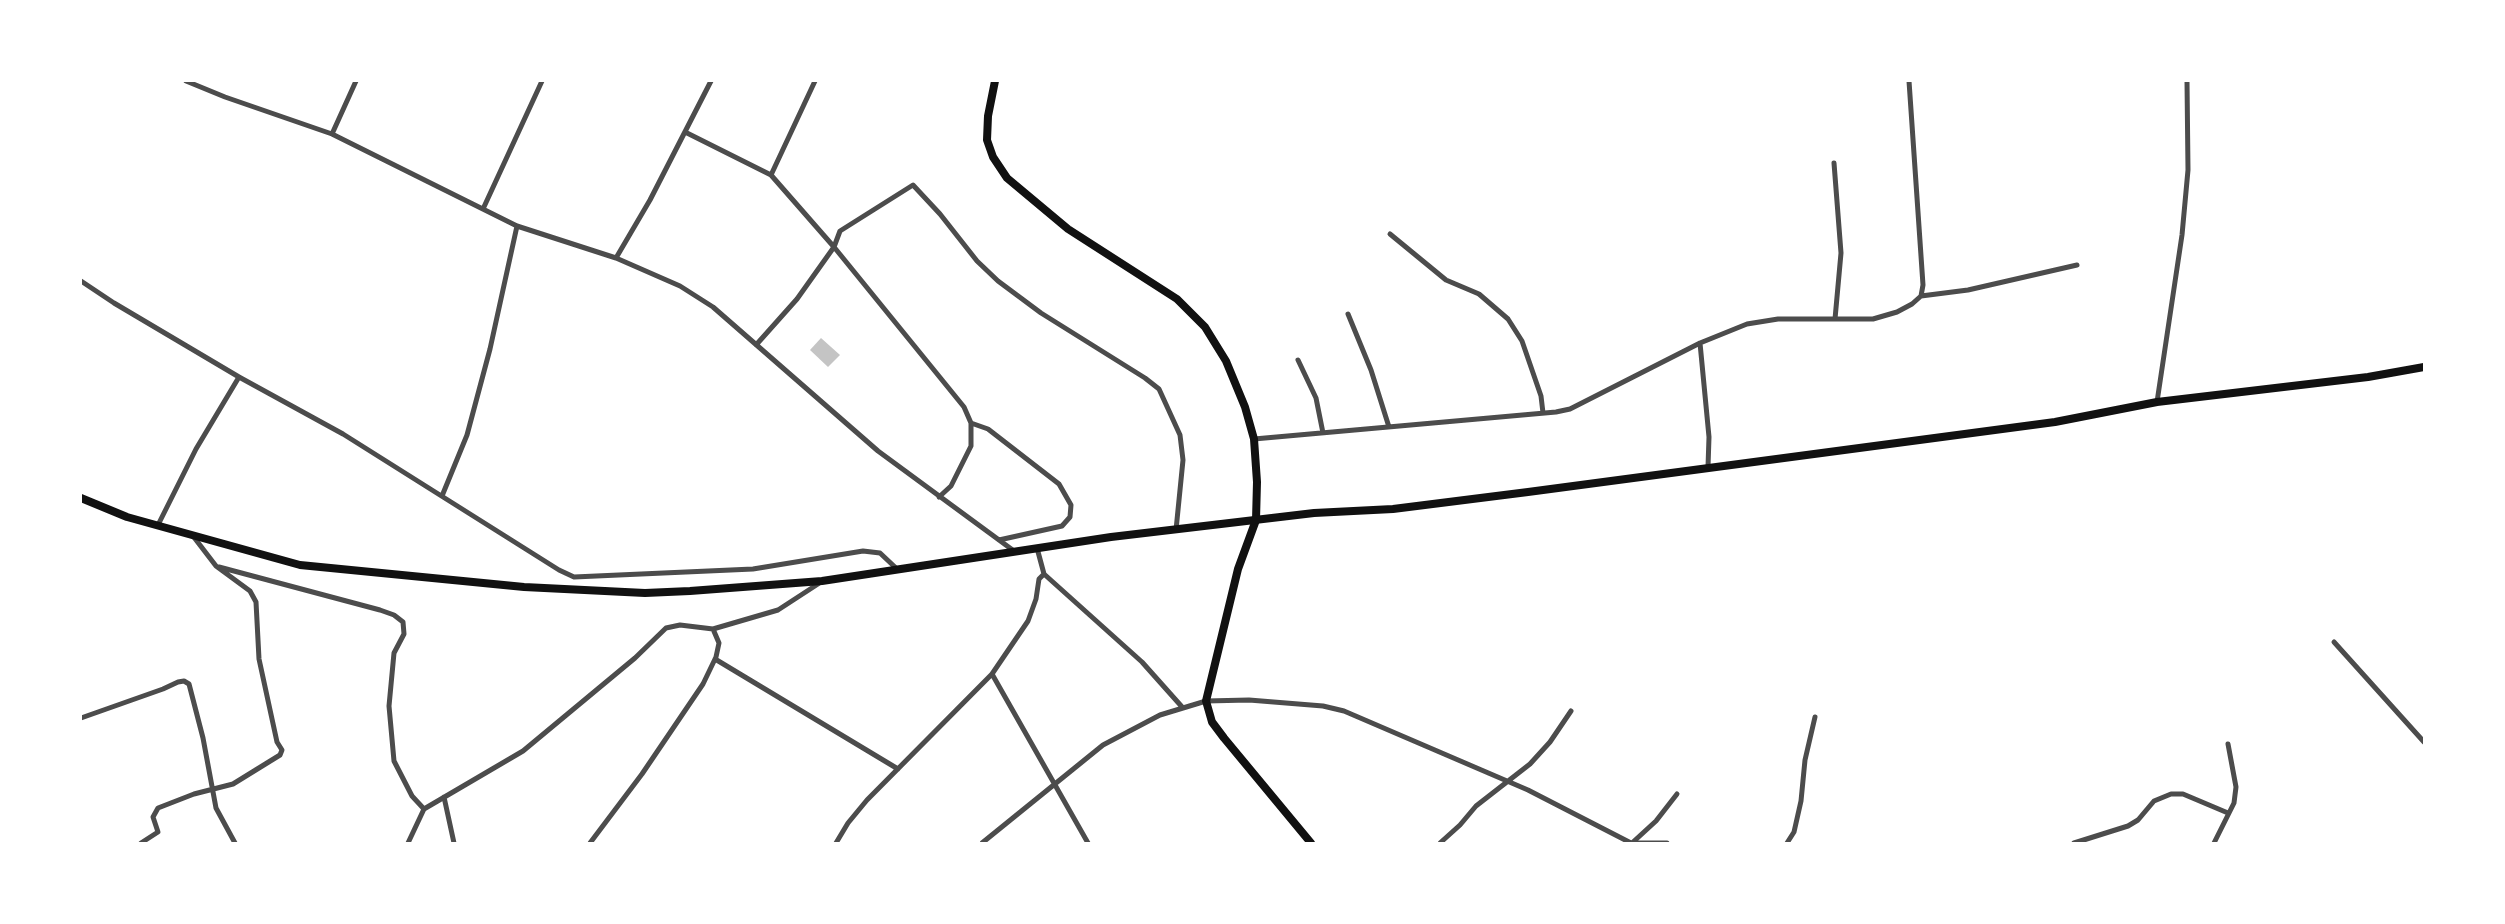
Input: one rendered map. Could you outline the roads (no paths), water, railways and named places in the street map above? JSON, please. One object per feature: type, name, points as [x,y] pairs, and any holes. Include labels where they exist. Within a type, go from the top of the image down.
[{"type":"main road","points":[[995,81],[988,116],[987,140],[993,157],[1007,178],[1068,229],[1177,299],[1205,327],[1226,361],[1245,407],[1254,439],[1257,482],[1256,520],[1238,569],[1206,701],[1212,722],[1311,843]]},
{"type":"main road","points":[[81,498],[127,517],[300,565],[524,587],[645,593],[822,581],[1111,537],[1314,513],[1393,509],[2055,422],[2157,402],[2368,377],[2424,367]]},
{"type":"street","points":[[186,81],[332,134],[518,226],[616,258],[680,286],[697,296],[756,345],[878,451],[1014,551]]},
{"type":"street","points":[[332,134],[356,81]]},
{"type":"street","points":[[483,209],[542,81]]},
{"type":"street","points":[[616,258],[650,200],[711,81]]},
{"type":"street","points":[[771,175],[815,81]]},
{"type":"street","points":[[1909,81],[1923,285],[1921,296]]},
{"type":"street","points":[[2157,402],[2183,224],[2188,170],[2187,81]]},
{"type":"street","points":[[686,132],[771,175],[834,247],[964,407],[970,423],[971,446],[951,486],[939,497]]},
{"type":"street","points":[[1834,163],[1841,253],[1835,319]]},
{"type":"street","points":[[756,345],[797,299],[834,247],[840,231],[913,185],[940,214],[977,261],[998,281],[1041,313],[1159,389],[1180,435],[1183,460],[1176,530]]},
{"type":"street","points":[[442,496],[467,435],[490,349],[518,226]]},
{"type":"street","points":[[1390,234],[1446,280],[1479,294],[1508,319],[1522,341],[1541,396],[1543,413]]},
{"type":"street","points":[[1254,439],[1570,409],[1700,343],[1762,320],[1874,319],[1897,312],[1921,296],[1968,290],[2077,265]]},
{"type":"street","points":[[81,281],[239,377],[343,434],[559,570],[574,577],[753,569],[863,551],[880,554],[897,569]]},
{"type":"street","points":[[1348,315],[1371,370],[1389,427]]},
{"type":"street","points":[[1700,343],[1709,436],[1708,467]]},
{"type":"street","points":[[1298,360],[1316,398],[1323,433]]},
{"type":"street","points":[[158,525],[196,449],[239,377]]},
{"type":"street","points":[[970,423],[988,429],[1059,484],[1071,505],[1070,517],[1062,526],[999,540]]},
{"type":"street","points":[[141,843],[158,832],[153,817],[158,808],[194,794],[233,784],[280,755],[282,750],[275,732],[259,659],[256,603],[250,591],[216,566],[192,535]]},
{"type":"street","points":[[1037,548],[1044,574],[1142,662],[1183,708]]},
{"type":"street","points":[[216,566],[380,610],[394,615],[403,622],[404,634],[394,653],[389,706],[394,761],[412,796],[423,809]]},
{"type":"street","points":[[836,843],[854,815],[992,674],[1028,621],[1036,599],[1039,579],[1044,574]]},
{"type":"street","points":[[408,843],[423,809],[523,751],[635,658],[666,628],[680,625],[713,629],[778,610],[822,581]]},
{"type":"street","points":[[590,843],[664,742],[703,684],[716,659],[719,643],[713,629]]},
{"type":"street","points":[[2334,642],[2424,742]]},
{"type":"street","points":[[716,659],[898,769]]},
{"type":"street","points":[[992,674],[1088,843]]},
{"type":"street","points":[[81,718],[184,681],[189,684],[211,791],[216,808],[235,843]]},
{"type":"street","points":[[982,843],[1103,745],[1160,715],[1206,701],[1250,700],[1323,706],[1334,709],[1373,723],[1507,783],[1528,790],[1631,843],[1656,821],[1677,794]]},
{"type":"street","points":[[1440,843],[1476,806],[1507,783],[1550,742],[1571,711]]},
{"type":"street","points":[[1787,843],[1794,832],[1801,801],[1805,760],[1815,717]]},
{"type":"street","points":[[2214,843],[2234,803],[2236,787],[2228,744]]},
{"type":"street","points":[[2074,843],[2128,826],[2138,820],[2154,801],[2171,794],[2183,794],[2228,813]]},
{"type":"street","points":[[444,797],[454,843]]},
{"type":"street","points":[[1639,843],[1667,843]]}]
